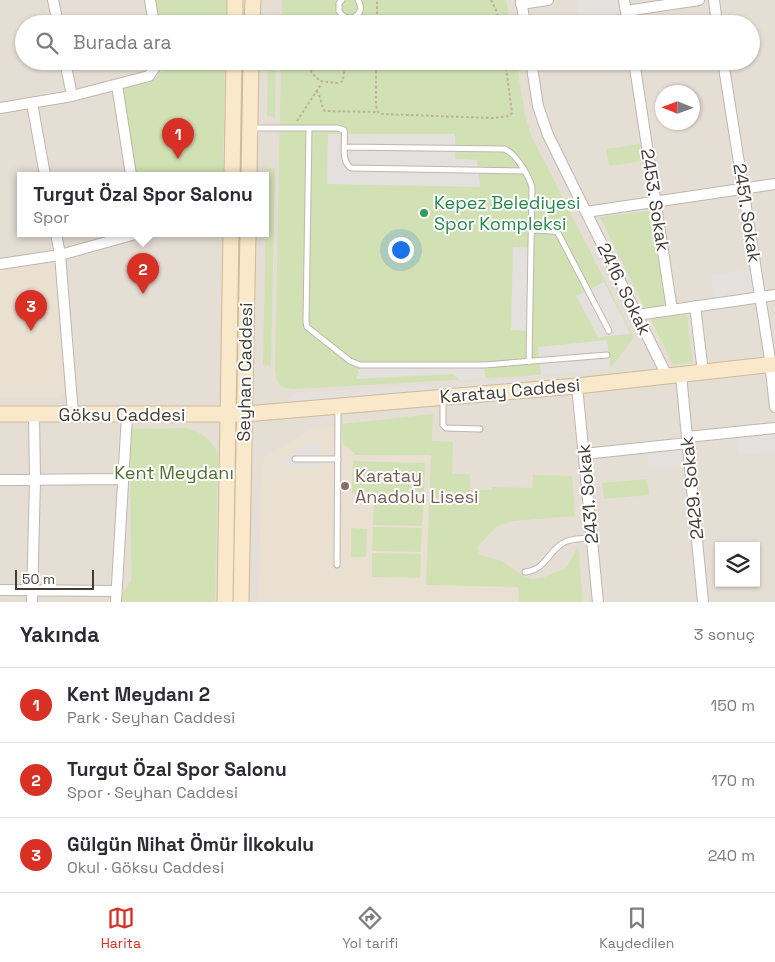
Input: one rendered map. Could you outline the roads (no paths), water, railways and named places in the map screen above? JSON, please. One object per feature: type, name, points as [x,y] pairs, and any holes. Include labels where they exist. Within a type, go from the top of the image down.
[{"type":"street","points":[[53,0],[56,15]]},
{"type":"street","points":[[150,0],[152,15]]},
{"type":"street","points":[[235,15],[236,0]]},
{"type":"street","points":[[252,0],[252,15]]},
{"type":"street","points":[[523,15],[521,2],[548,0]]},
{"type":"street","points":[[624,0],[627,15]]},
{"type":"street","points":[[626,11],[699,0]]},
{"type":"street","points":[[714,0],[716,15]]},
{"type":"street","points":[[67,70],[72,96]]},
{"type":"street","points":[[0,108],[72,96],[117,85],[149,76],[153,70]]},
{"type":"street","points":[[232,172],[234,70]]},
{"type":"street","points":[[249,172],[251,70]]},
{"type":"street","name":"2416. Sokak","points":[[532,70],[538,106],[543,121],[637,315],[674,376]]},
{"type":"street","name":"2453. Sokak","points":[[635,70],[672,310]]},
{"type":"street","name":"2451. Sokak","points":[[724,70],[760,297],[773,364],[775,407]]},
{"type":"street","points":[[117,85],[131,172]]},
{"type":"street","points":[[32,103],[44,172]]},
{"type":"street","points":[[586,212],[775,184]]},
{"type":"street","points":[[57,237],[60,255],[73,414]]},
{"type":"street","points":[[0,264],[60,255],[125,237]]},
{"type":"street","name":"Seyhan Caddesi","points":[[225,602],[231,237]]},
{"type":"street","name":"Seyhan Caddesi","points":[[241,602],[248,237]]},
{"type":"street","points":[[637,315],[775,295]]},
{"type":"street","points":[[695,306],[703,372]]},
{"type":"street","name":"Karatay Caddesi","points":[[244,414],[577,386],[773,364]]},
{"type":"street","name":"2429. Sokak","points":[[674,376],[688,440],[703,602]]},
{"type":"street","name":"2431. Sokak","points":[[577,386],[598,602]]},
{"type":"street","name":"Göksu Caddesi","points":[[0,414],[244,414]]},
{"type":"street","points":[[32,602],[35,479],[34,414]]},
{"type":"street","points":[[0,590],[116,597],[127,415]]},
{"type":"street","points":[[584,454],[775,428]]},
{"type":"street","points":[[0,480],[123,479]]},
{"type":"lane","points":[[342,0],[339,3],[339,11],[342,15]]},
{"type":"lane","points":[[358,0],[360,12],[358,15]]},
{"type":"lane","points":[[250,128],[337,128],[344,130],[346,163],[351,168],[525,171]]},
{"type":"lane","points":[[309,128],[307,327],[350,361],[360,365],[484,365],[607,355]]},
{"type":"lane","points":[[345,147],[504,149],[512,153],[525,171],[532,188],[529,362]]},
{"type":"lane","points":[[531,230],[558,233],[609,330]]},
{"type":"lane","points":[[443,397],[444,425],[446,428],[480,429]]},
{"type":"lane","points":[[337,565],[338,406]]},
{"type":"lane","points":[[295,459],[338,458]]},
{"type":"lane","points":[[525,572],[539,568],[566,541],[592,538]]},
{"type":"place","name":"Kent Meydanı 2","points":[[178,159]]},
{"type":"place","name":"Kepez Belediyesi Spor Kompleksi","points":[[424,213]]},
{"type":"place","name":"Turgut Özal Spor Salonu","points":[[143,294]]},
{"type":"place","name":"Gülgün Nihat Ömür İlkokulu","points":[[31,331]]},
{"type":"place","name":"Karatay Anadolu Lisesi","points":[[345,486]]},
{"type":"park label","name":"Kent Meydanı","points":[[174,473]]}]
